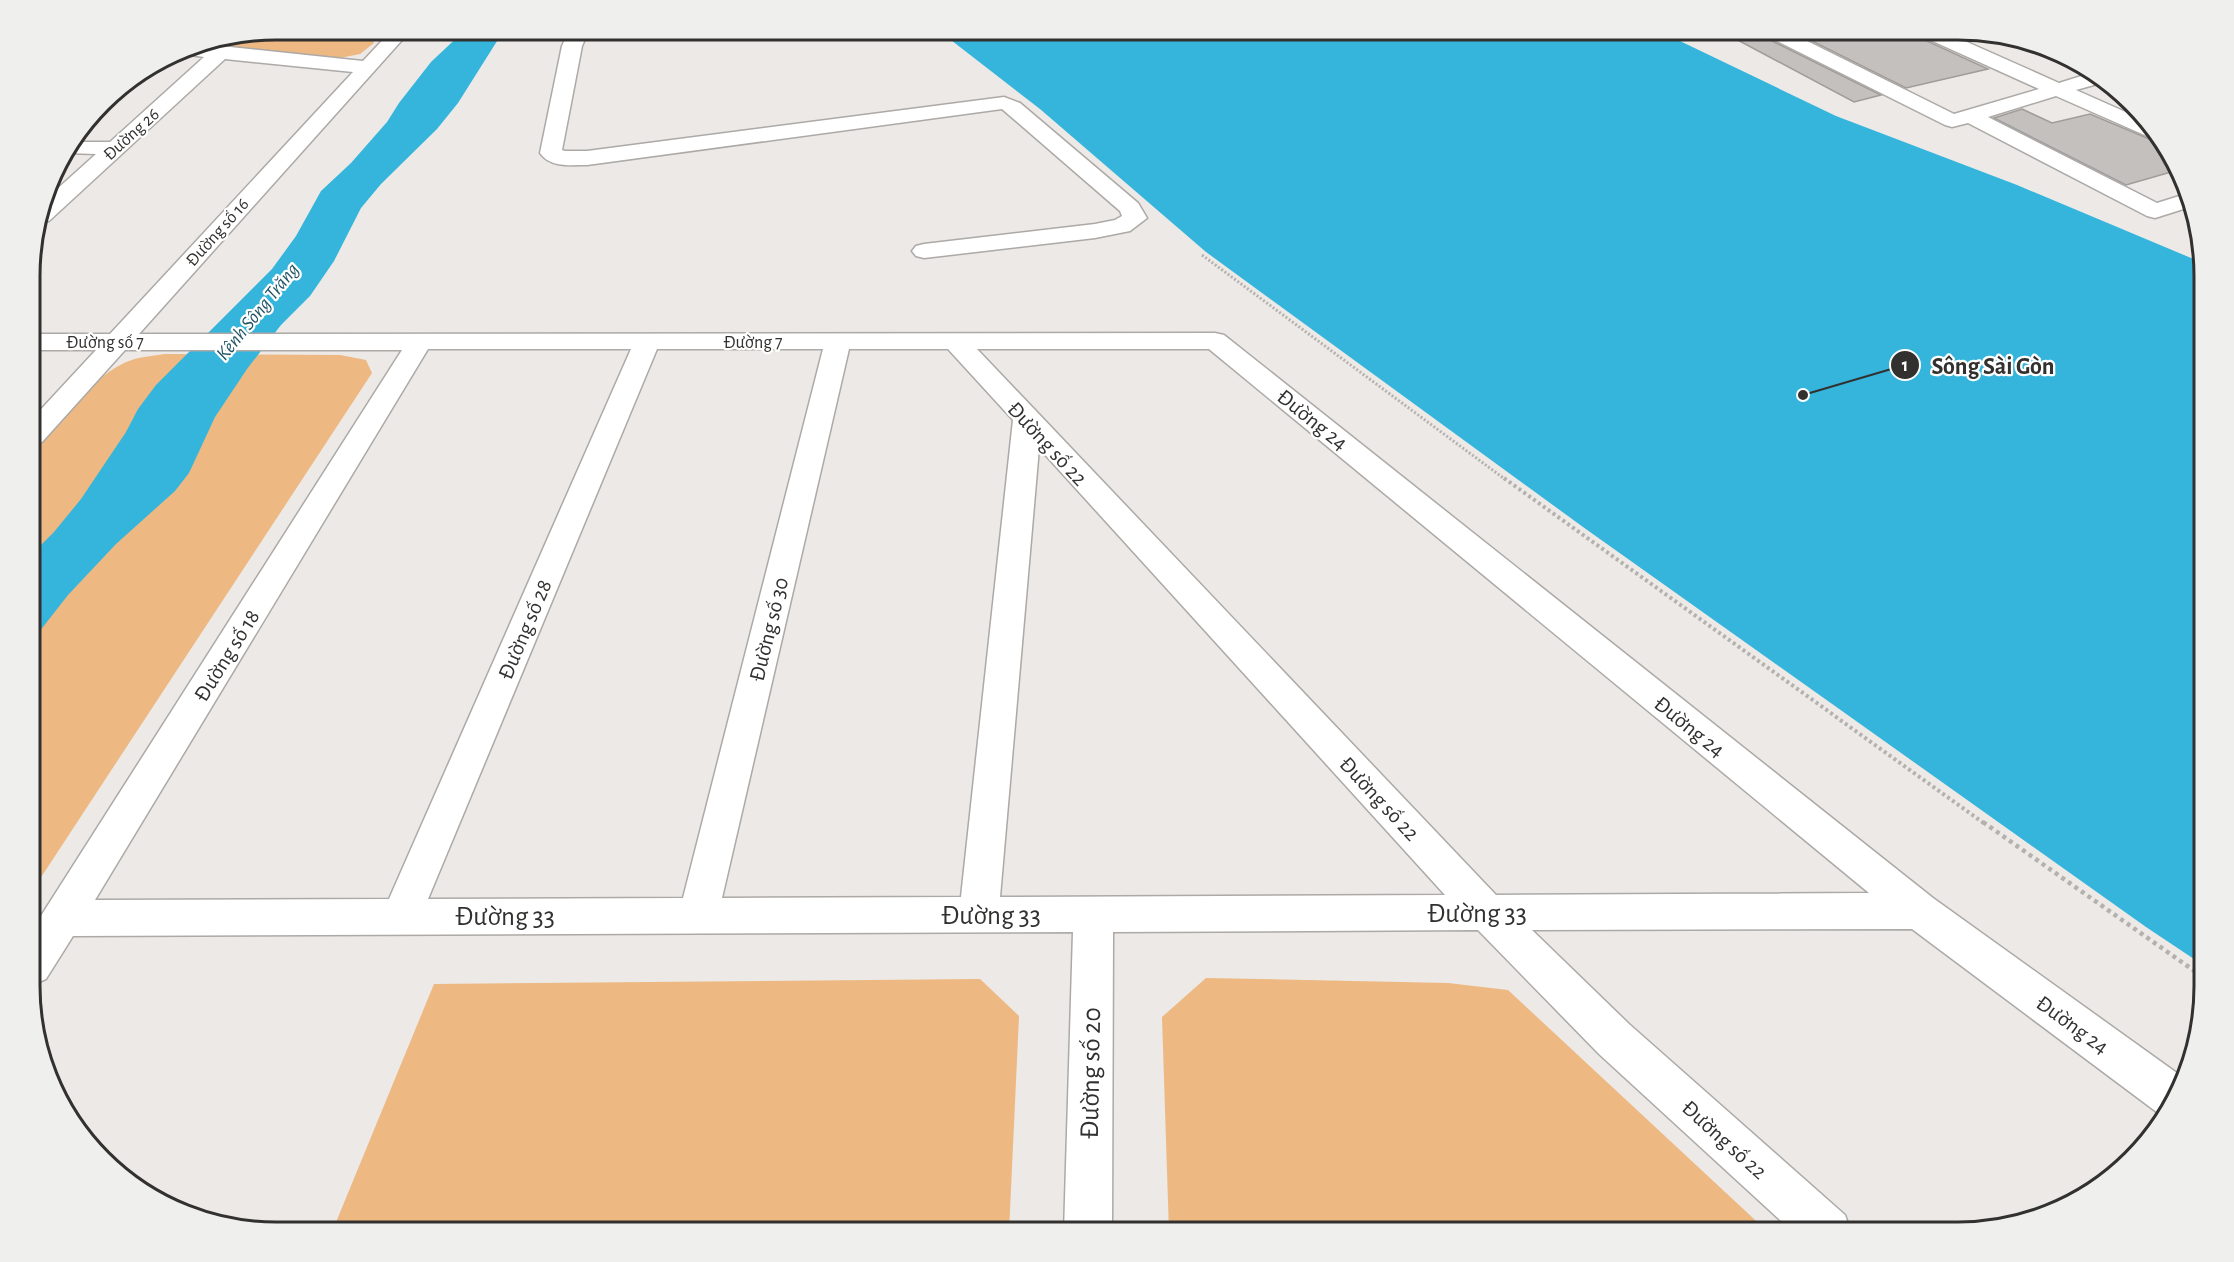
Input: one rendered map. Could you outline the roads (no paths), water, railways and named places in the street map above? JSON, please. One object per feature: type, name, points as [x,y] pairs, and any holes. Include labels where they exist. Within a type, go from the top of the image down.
[{"type":"street","name":"Đường số 16","points":[[40,426],[367,67],[387,40]]},
{"type":"street","points":[[574,40],[551,153],[561,158],[587,158],[1004,103],[1014,107],[1130,208],[1135,218],[1122,226],[1095,231],[924,251]]},
{"type":"street","points":[[1791,40],[2155,211],[2182,204]]},
{"type":"street","points":[[1946,40],[2139,125]]},
{"type":"street","points":[[208,51],[367,67]]},
{"type":"street","name":"Đường 26","points":[[52,206],[220,52]]},
{"type":"street","points":[[1961,119],[2089,80]]},
{"type":"street","points":[[78,148],[116,147]]},
{"type":"street","name":"Đường 7","points":[[290,343],[1215,340]]},
{"type":"street","name":"Đường 24","points":[[1215,340],[1919,911],[2167,1093]]},
{"type":"street","name":"Đường số 22","points":[[955,341],[1487,913],[1614,1039],[1817,1222]]},
{"type":"street","name":"Đường số 7","points":[[40,342],[290,343]]},
{"type":"street","name":"Đường số 28","points":[[401,916],[647,342]]},
{"type":"street","name":"Đường số 30","points":[[698,916],[838,342]]},
{"type":"street","name":"Đường số 18","points":[[40,954],[419,343]]},
{"type":"street","points":[[979,914],[1027,420]]},
{"type":"street","name":"Đường 33","points":[[63,918],[1919,911]]},
{"type":"street","name":"Đường số 20","points":[[1088,1222],[1093,914]]},
{"type":"water","name":"Kênh Sông Trăng","points":[[454,40],[498,40],[458,103],[437,129],[381,184],[361,208],[334,261],[310,296],[281,325],[247,369],[215,417],[189,473],[175,491],[116,544],[68,595],[40,631],[40,546],[81,499],[126,432],[138,409],[156,385],[272,269],[296,236],[321,191],[351,163],[387,122],[431,62]]},
{"type":"water","points":[[951,40],[1678,40],[1836,116],[2017,185],[2193,259],[2194,959],[1583,527],[1206,252],[1040,109]]},
{"type":"place","name":"Sông Sài Gòn","points":[[1803,395]]}]
